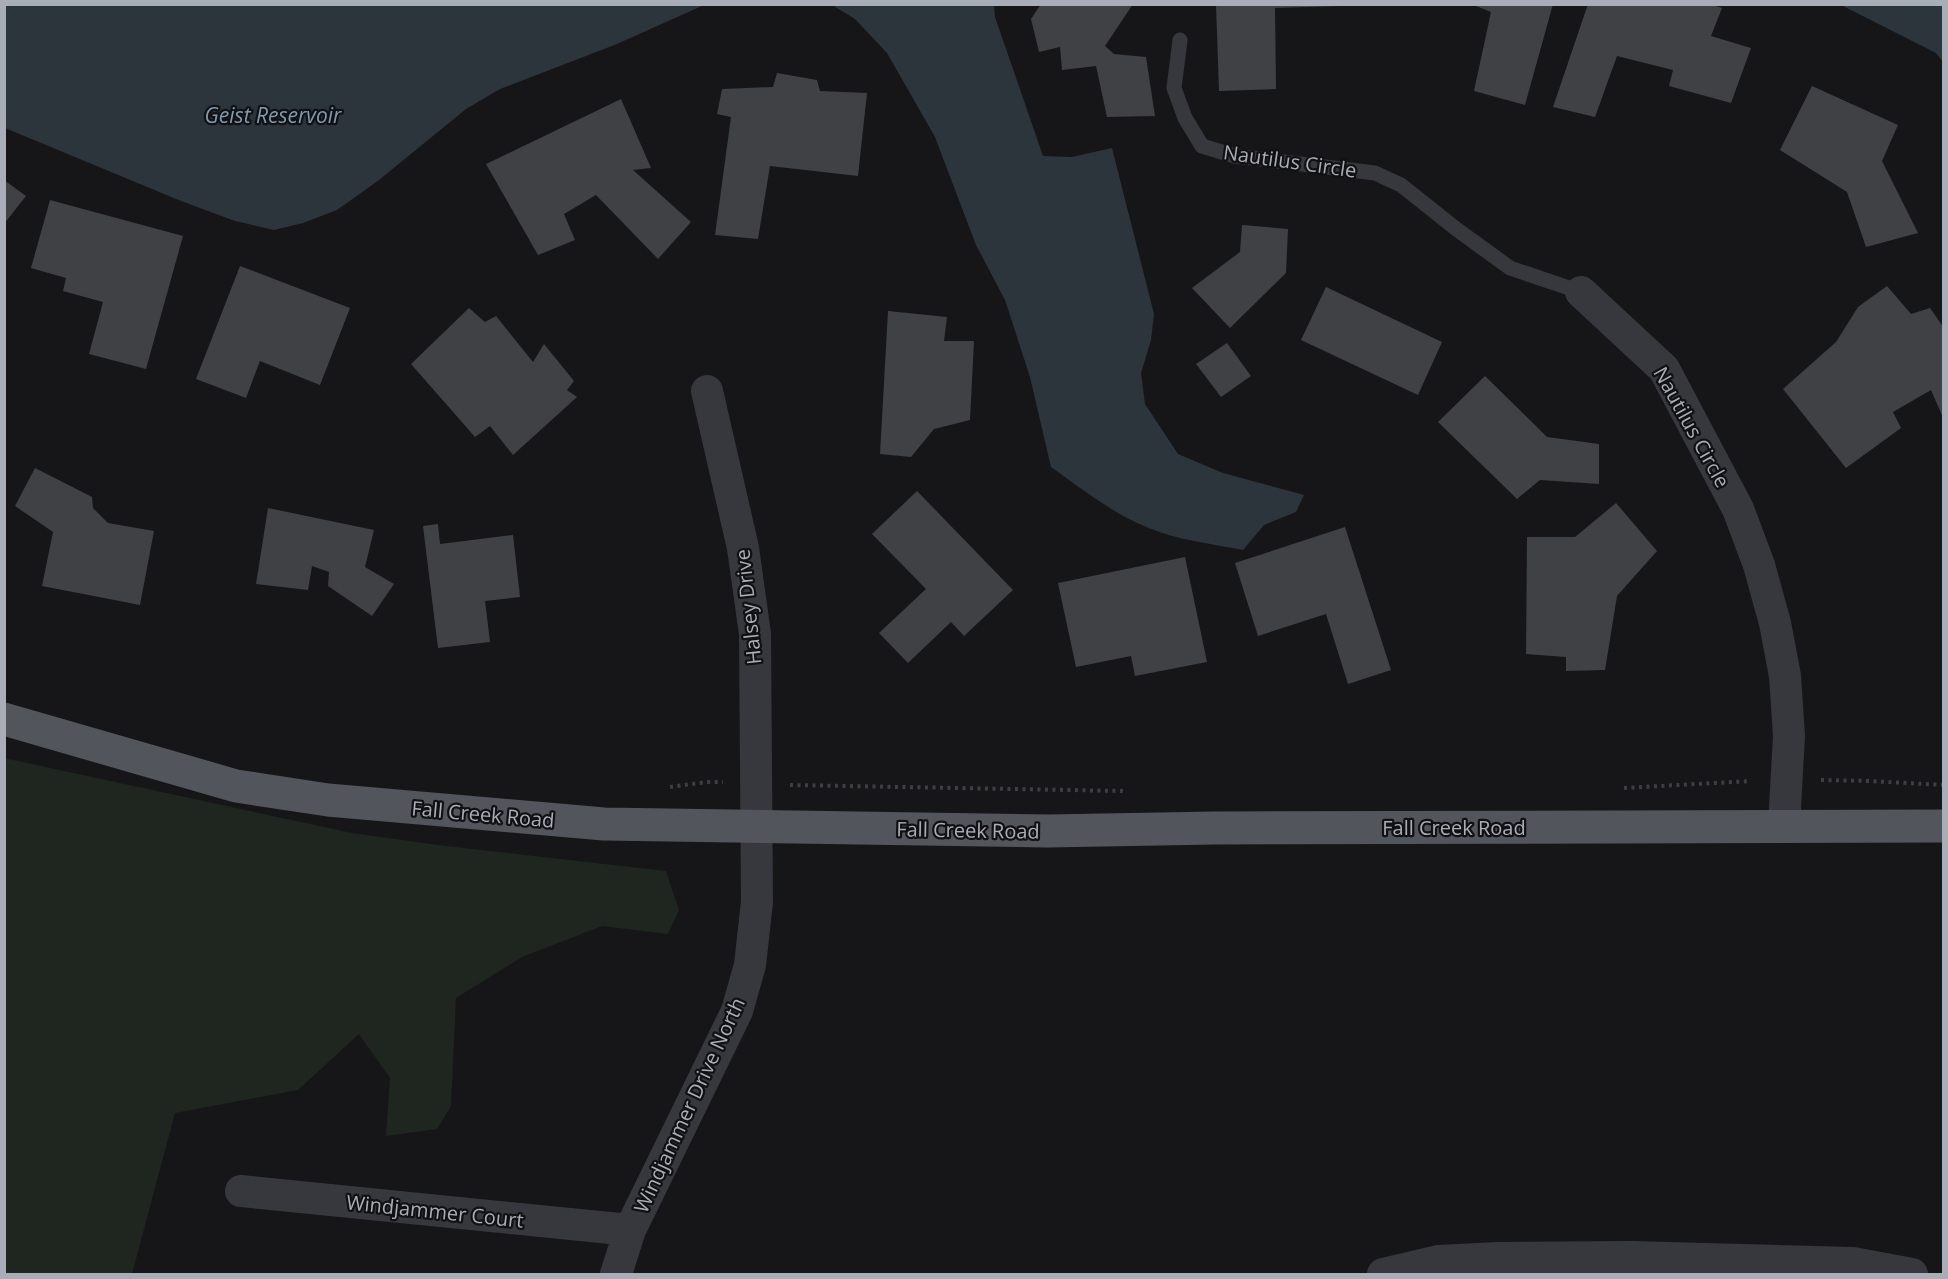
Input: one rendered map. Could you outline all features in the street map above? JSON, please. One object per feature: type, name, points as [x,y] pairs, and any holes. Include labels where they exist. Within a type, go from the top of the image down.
[{"type":"main road","name":"Fall Creek Road","points":[[4,719],[236,786],[328,800],[604,824],[1048,831],[1214,828],[1944,826]]},
{"type":"street","name":"Nautilus Circle","points":[[1581,292],[1664,369],[1738,509],[1759,565],[1775,623],[1785,676],[1789,736],[1784,825]]},
{"type":"street","name":"Halsey Drive","points":[[707,391],[738,526],[753,612],[757,827]]},
{"type":"street","name":"Windjammer Drive North","points":[[616,1275],[630,1230],[737,1011],[750,965],[757,902],[757,827]]},
{"type":"street","name":"Windjammer Court","points":[[241,1191],[630,1230]]},
{"type":"street","points":[[1383,1275],[1438,1261],[1632,1257],[1853,1263],[1912,1275]]},
{"type":"lane","name":"Nautilus Circle","points":[[1180,40],[1174,88],[1185,118],[1202,146],[1236,156],[1375,173],[1401,185],[1510,268],[1581,292]]},
{"type":"path","points":[[1619,789],[1786,780],[1944,785]]},
{"type":"path","points":[[662,788],[707,782],[1129,791]]},
{"type":"shaded area","points":[[4,758],[352,833],[666,871],[679,910],[668,934],[602,926],[522,957],[456,998],[451,1106],[437,1129],[386,1136],[390,1078],[359,1034],[298,1090],[175,1113],[132,1274],[5,1274]]},
{"type":"water","name":"Geist Reservoir","points":[[4,5],[704,5],[617,44],[500,89],[466,109],[379,180],[337,210],[303,223],[274,230],[235,221],[181,201],[5,128]]},
{"type":"water","points":[[832,5],[994,5],[995,17],[1043,156],[1072,157],[1112,148],[1154,314],[1151,340],[1141,373],[1145,404],[1178,454],[1223,473],[1304,495],[1296,512],[1264,525],[1243,550],[1207,544],[1172,536],[1123,516],[1051,467],[1030,377],[1005,300],[976,245],[935,137],[887,53],[855,19]]},
{"type":"water","points":[[1841,5],[1943,5],[1943,62],[1936,53]]},
{"type":"building","points":[[1041,4],[1133,4],[1105,46],[1114,54],[1146,57],[1155,116],[1107,117],[1096,66],[1062,70],[1060,47],[1039,52],[1031,19]]},
{"type":"building","points":[[1216,4],[1341,4],[1341,6],[1275,8],[1276,89],[1219,91]]},
{"type":"building","points":[[1471,4],[1553,4],[1525,105],[1474,91],[1491,12]]},
{"type":"building","points":[[1588,4],[1710,4],[1722,8],[1711,36],[1751,48],[1731,103],[1669,86],[1673,70],[1617,56],[1595,117],[1553,107]]},
{"type":"building","points":[[777,73],[817,80],[820,91],[867,93],[858,176],[770,166],[758,239],[715,235],[731,117],[717,114],[722,89],[773,87]]},
{"type":"building","points":[[1812,86],[1898,125],[1882,161],[1918,233],[1866,247],[1847,192],[1780,150]]},
{"type":"building","points":[[621,99],[651,168],[633,170],[691,222],[658,259],[596,195],[564,214],[575,240],[538,255],[486,164]]},
{"type":"building","points":[[4,180],[26,196],[4,224]]},
{"type":"building","points":[[50,200],[183,236],[146,369],[89,354],[103,302],[63,291],[66,278],[31,268]]},
{"type":"building","points":[[1242,225],[1288,229],[1286,273],[1230,328],[1192,288],[1240,252]]},
{"type":"building","points":[[240,266],[350,308],[320,385],[260,361],[246,398],[196,379]]},
{"type":"building","points":[[1887,286],[1911,314],[1930,308],[1944,328],[1944,420],[1931,390],[1893,412],[1901,428],[1846,468],[1783,389],[1836,342],[1858,307]]},
{"type":"building","points":[[1326,287],[1442,342],[1418,395],[1301,340]]},
{"type":"building","points":[[469,308],[485,322],[496,316],[533,362],[544,344],[574,381],[567,390],[577,397],[513,455],[490,426],[475,437],[411,364]]},
{"type":"building","points":[[888,311],[947,317],[944,341],[974,341],[970,420],[934,429],[911,457],[880,454]]},
{"type":"building","points":[[1227,343],[1251,376],[1221,397],[1196,364]]},
{"type":"building","points":[[1485,376],[1547,437],[1599,444],[1599,484],[1540,480],[1517,499],[1438,422]]},
{"type":"building","points":[[35,468],[92,497],[93,508],[108,523],[154,531],[140,605],[42,586],[53,532],[15,506]]},
{"type":"building","points":[[917,491],[1013,590],[964,636],[951,622],[908,663],[879,633],[926,589],[872,534]]},
{"type":"building","points":[[1616,503],[1657,551],[1617,596],[1605,670],[1566,671],[1566,657],[1526,654],[1527,537],[1575,537]]},
{"type":"building","points":[[268,508],[374,530],[365,567],[394,584],[372,616],[328,586],[329,572],[312,566],[308,590],[256,584]]},
{"type":"building","points":[[438,524],[440,544],[513,535],[520,597],[485,601],[490,642],[438,648],[423,526]]},
{"type":"building","points":[[1345,527],[1391,670],[1348,684],[1326,614],[1258,636],[1235,563]]},
{"type":"building","points":[[1185,557],[1207,662],[1135,676],[1131,656],[1076,667],[1058,583]]}]
